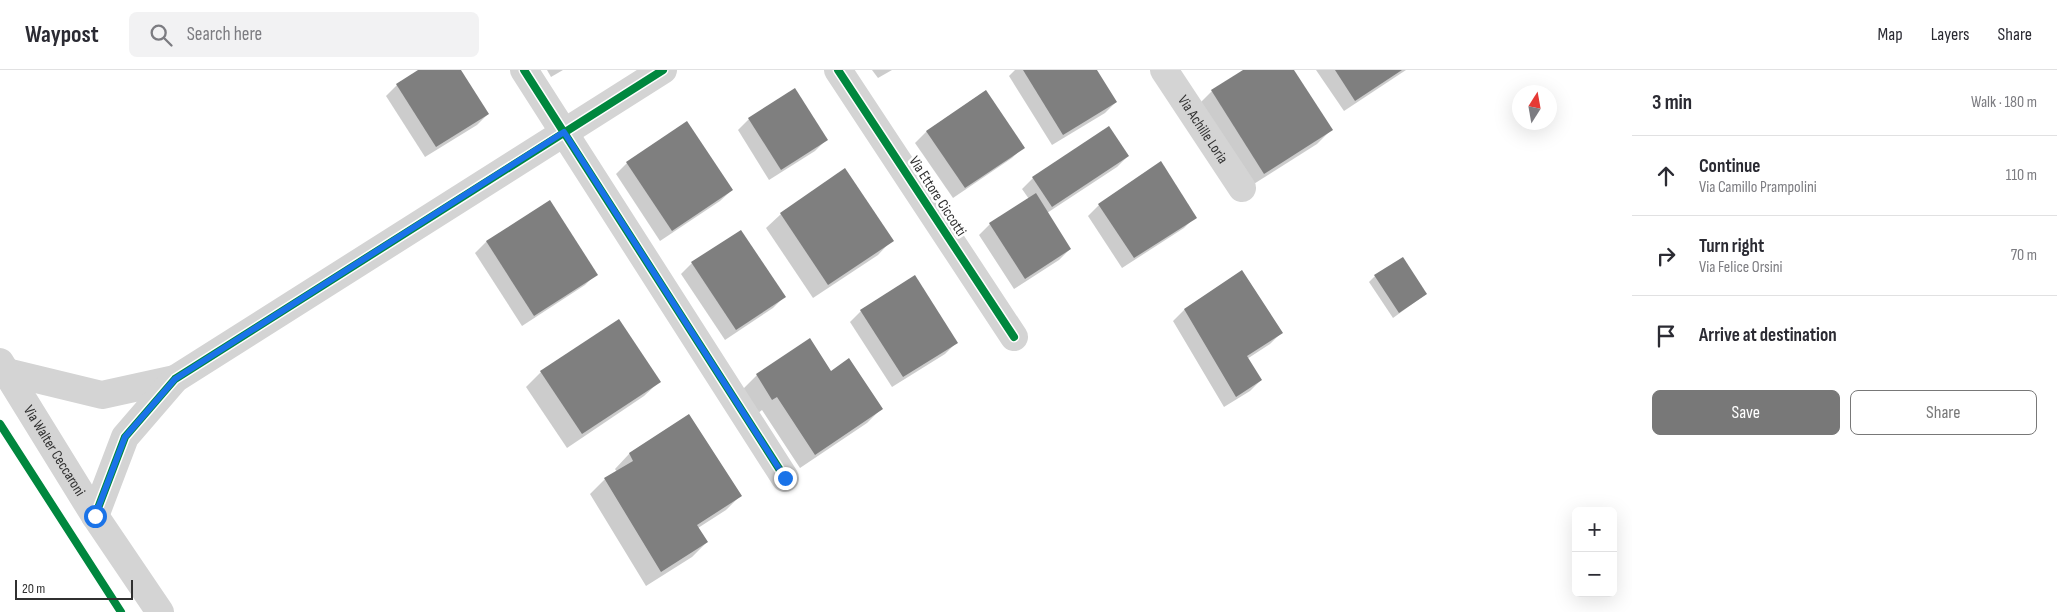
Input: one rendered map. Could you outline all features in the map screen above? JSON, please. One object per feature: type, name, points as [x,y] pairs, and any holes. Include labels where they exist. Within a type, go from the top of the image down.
[{"type":"street","points":[[524,70],[785,478]]},
{"type":"street","points":[[95,516],[125,437],[175,379],[663,70]]},
{"type":"street","name":"Via Ettore Ciccotti","points":[[838,70],[1014,337]]},
{"type":"street","name":"Via Achille Loria","points":[[1164,70],[1242,188]]},
{"type":"street","points":[[3,367],[102,395],[175,379]]},
{"type":"street","name":"Via Walter Ceccaroni","points":[[3,367],[95,516],[160,612]]},
{"type":"building","points":[[418,70],[461,70],[489,114],[436,147],[396,84]]},
{"type":"building","points":[[1023,70],[1097,70],[1117,102],[1063,135]]},
{"type":"building","points":[[1243,70],[1294,70],[1333,130],[1264,174],[1211,90]]},
{"type":"building","points":[[1335,70],[1402,70],[1355,101]]},
{"type":"building","points":[[795,88],[828,140],[781,170],[748,118]]},
{"type":"building","points":[[986,90],[1025,148],[965,188],[926,131]]},
{"type":"building","points":[[687,121],[733,190],[672,231],[626,162]]},
{"type":"building","points":[[1109,126],[1129,156],[1052,207],[1032,177]]},
{"type":"building","points":[[1161,161],[1197,218],[1134,258],[1098,204]]},
{"type":"building","points":[[845,168],[894,241],[828,285],[780,213]]},
{"type":"building","points":[[1036,193],[1071,249],[1025,279],[989,223]]},
{"type":"building","points":[[550,200],[598,275],[534,316],[486,241]]},
{"type":"building","points":[[741,230],[786,297],[736,330],[691,262]]},
{"type":"building","points":[[1403,257],[1427,294],[1399,313],[1374,275]]},
{"type":"building","points":[[1242,270],[1283,333],[1247,356],[1262,380],[1236,397],[1184,309]]},
{"type":"building","points":[[915,275],[958,343],[903,377],[860,310]]},
{"type":"building","points":[[619,319],[661,382],[582,434],[540,371]]},
{"type":"building","points":[[810,338],[831,371],[849,358],[883,409],[815,455],[777,397],[772,400],[756,374]]},
{"type":"building","points":[[689,414],[742,496],[697,525],[708,542],[661,572],[604,478],[633,461],[629,453]]},
{"type":"cycle path","points":[[524,70],[785,478]]},
{"type":"cycle path","points":[[95,516],[125,437],[175,379],[663,70]]},
{"type":"cycle path","points":[[838,70],[1014,337]]},
{"type":"cycle path","points":[[0,424],[121,612]]},
{"type":"route","points":[[95,516],[125,437],[175,379],[564,132],[785,478]]}]
